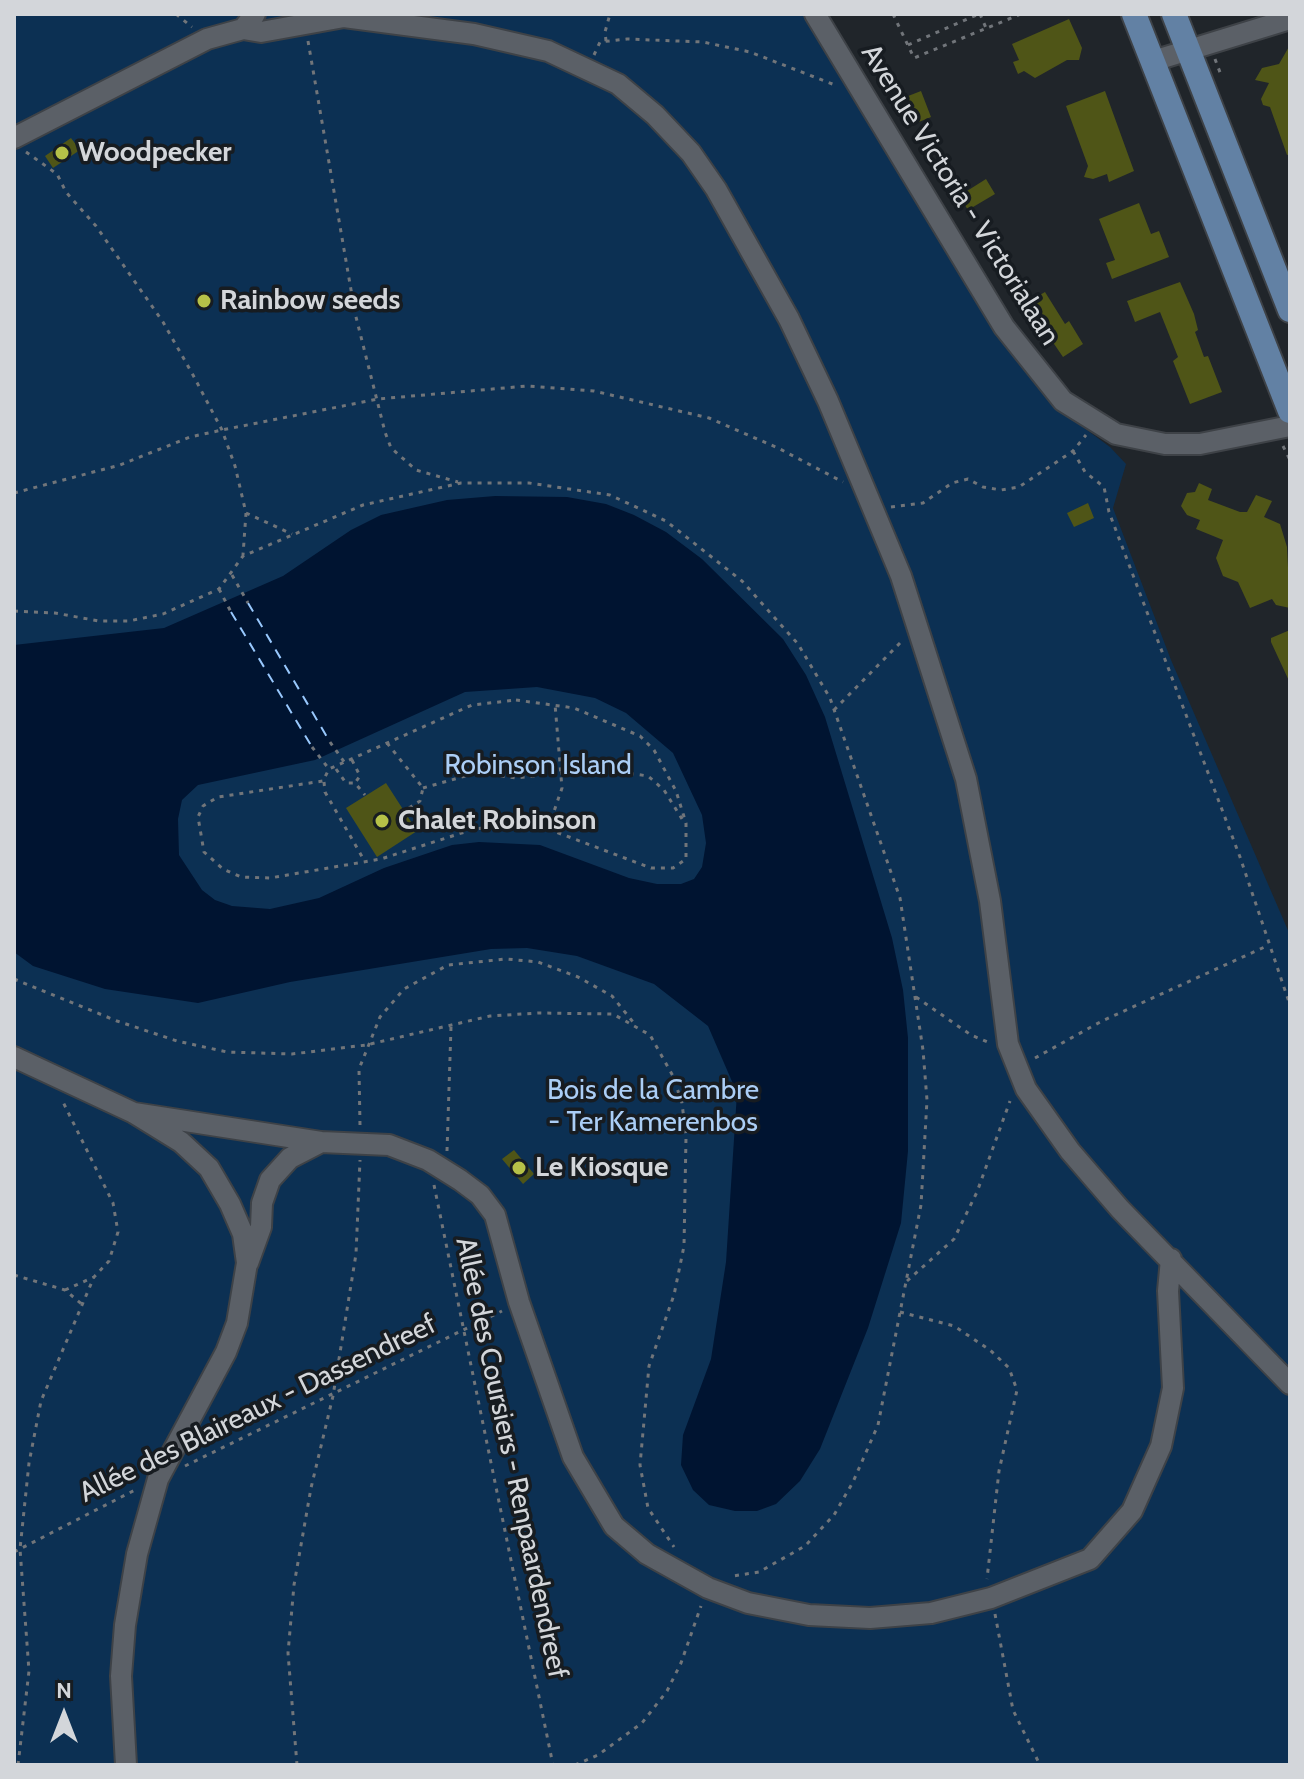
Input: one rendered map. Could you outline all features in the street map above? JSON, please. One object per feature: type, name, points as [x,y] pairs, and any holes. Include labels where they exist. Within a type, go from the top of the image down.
[{"type":"main road","points":[[1134,14],[1290,411]]},
{"type":"main road","points":[[1174,14],[1290,310]]},
{"type":"street","name":"Avenue Victoria - Victorialaan","points":[[815,14],[1004,327],[1063,401],[1116,434],[1165,444],[1200,444],[1290,426]]},
{"type":"street","points":[[19,144],[207,39],[249,22],[261,32],[342,16],[474,34],[548,51],[618,84],[655,115],[691,153],[760,265],[828,401],[876,513],[918,624],[966,779],[981,842],[1008,1044],[1026,1089],[1070,1151],[1290,1384]]},
{"type":"street","points":[[1153,61],[1290,19]]},
{"type":"street","points":[[14,1057],[161,1127],[209,1168],[239,1224],[247,1263]]},
{"type":"street","points":[[134,1113],[321,1142],[361,1141],[389,1145],[436,1165],[480,1195],[495,1215],[519,1302],[573,1457],[614,1526],[647,1554],[711,1580],[748,1603],[809,1615],[870,1618],[931,1613],[991,1598],[1090,1559],[1132,1511],[1161,1446],[1173,1388],[1168,1291],[1171,1259]]},
{"type":"street","points":[[126,1765],[121,1676],[125,1625],[137,1554],[158,1479],[226,1352],[237,1323],[247,1263],[261,1227],[262,1203],[270,1180],[270,1154],[262,1134]]},
{"type":"street","points":[[270,1180],[290,1158],[321,1142]]},
{"type":"path","points":[[610,14],[606,41],[660,38],[703,42],[750,52],[865,95]]},
{"type":"path","points":[[893,14],[914,58],[1021,14]]},
{"type":"path","points":[[908,45],[980,14],[986,28]]},
{"type":"path","points":[[306,22],[355,313],[391,448],[416,470],[461,483]]},
{"type":"path","points":[[14,611],[129,621],[163,614],[219,589],[232,575],[243,556],[246,513],[222,430],[163,322],[120,258],[66,192],[57,174],[19,144]]},
{"type":"path","points":[[14,493],[120,465],[190,437],[222,430],[378,399],[527,386],[594,391],[709,418],[778,448],[846,484],[866,489]]},
{"type":"path","points":[[876,513],[894,506],[923,503],[952,483],[968,479],[1001,490],[1019,487],[1073,451],[1094,422]]},
{"type":"path","points":[[1073,451],[1085,472],[1104,487],[1109,512],[1240,857],[1290,1005]]},
{"type":"path","points":[[243,556],[392,496],[461,483],[529,483],[579,488],[620,499],[666,521],[742,581],[779,619],[816,669],[834,710],[900,898],[916,997],[927,1100],[921,1205],[878,1425],[853,1482],[821,1531],[784,1560],[739,1577],[711,1580],[681,1663],[667,1691],[642,1723],[611,1746],[575,1765]]},
{"type":"path","points":[[246,513],[292,534]]},
{"type":"path","points":[[232,575],[248,603]]},
{"type":"path","points":[[219,589],[231,612]]},
{"type":"path","points":[[834,710],[918,624]]},
{"type":"path","points":[[323,781],[233,794],[203,806],[198,817],[204,852],[223,869],[241,877],[270,878],[402,853],[496,825],[521,824],[548,829],[651,868],[673,868],[686,859],[686,823],[667,770],[640,736],[555,704],[516,700],[472,705],[329,769]]},
{"type":"path","points":[[548,829],[562,788],[558,771],[555,704]]},
{"type":"path","points":[[330,742],[345,763]]},
{"type":"path","points":[[387,743],[423,788]]},
{"type":"path","points":[[312,747],[329,769]]},
{"type":"path","points":[[352,760],[360,776],[355,783]]},
{"type":"path","points":[[335,768],[346,783],[355,783]]},
{"type":"path","points":[[329,769],[323,781],[325,792],[364,860]]},
{"type":"path","points":[[423,788],[466,774],[516,778],[558,771],[599,769],[648,776],[664,790],[686,823]]},
{"type":"path","points":[[355,783],[365,795]]},
{"type":"path","points":[[404,811],[420,801],[423,788]]},
{"type":"path","points":[[1017,1068],[1102,1021],[1269,945]]},
{"type":"path","points":[[297,1765],[288,1653],[294,1585],[311,1488],[333,1396],[356,1254],[361,1141],[359,1069],[366,1045],[380,1017],[404,989],[448,965],[480,959],[538,962],[578,977],[612,996],[635,1024]]},
{"type":"path","points":[[14,979],[117,1021],[177,1041],[227,1052],[292,1054],[366,1045],[490,1016],[588,1011],[613,1014],[650,1035],[673,1076],[682,1103],[686,1137],[684,1246],[674,1295],[649,1366],[640,1465],[648,1508],[672,1544],[683,1554]]},
{"type":"path","points":[[916,997],[984,1042],[1008,1044]]},
{"type":"path","name":"Allée des Coursiers - Renpaardendreef","points":[[451,1027],[436,1165],[465,1330],[553,1765]]},
{"type":"path","points":[[55,1079],[69,1121],[113,1203],[118,1232],[109,1261],[94,1277],[65,1290]]},
{"type":"path","points":[[907,1281],[954,1239],[977,1192],[1010,1101],[1026,1089]]},
{"type":"path","points":[[14,1275],[65,1290],[84,1306]]},
{"type":"path","points":[[18,1765],[29,1671],[20,1549],[22,1510],[41,1401],[94,1277]]},
{"type":"path","name":"Allée des Blaireaux - Dassendreef","points":[[14,1552],[519,1302]]},
{"type":"path","points":[[900,1312],[954,1326],[990,1350],[1009,1368],[1017,1390],[990,1530],[986,1573],[1013,1710],[1040,1765]]},
{"type":"green space","name":"Bois de la Cambre - Ter Kamerenbos","points":[[14,14],[810,14],[1057,408],[1110,447],[1126,464],[1113,508],[1171,660],[1290,935],[1290,1765],[14,1765]]},
{"type":"shaded area","points":[[495,496],[567,497],[606,504],[666,532],[702,559],[783,639],[806,675],[825,717],[892,938],[903,990],[908,1038],[908,1151],[901,1223],[868,1328],[820,1449],[800,1481],[776,1504],[757,1511],[735,1511],[709,1505],[693,1490],[681,1465],[683,1435],[711,1359],[726,1262],[737,1093],[708,1026],[654,984],[577,956],[527,948],[491,949],[290,982],[198,1003],[105,989],[33,966],[14,952],[14,645],[164,628],[283,576],[351,530],[381,515],[447,500]],"holes":[[[537,687],[595,698],[626,713],[673,753],[702,815],[706,843],[702,867],[694,879],[681,884],[657,884],[629,878],[540,845],[479,842],[452,845],[384,868],[319,898],[270,909],[232,906],[215,900],[202,890],[179,855],[178,819],[182,800],[198,785],[315,760],[465,692]]]},
{"type":"building","points":[[1069,19],[1082,48],[1079,60],[1067,60],[1035,78],[1024,71],[1018,74],[1013,62],[1019,60],[1012,44]]},
{"type":"building","points":[[1290,45],[1290,154],[1287,155],[1270,107],[1263,105],[1261,99],[1269,83],[1255,80],[1262,68],[1279,64]]},
{"type":"building","points":[[921,91],[931,117],[914,124],[903,98]]},
{"type":"building","points":[[1105,91],[1134,171],[1109,182],[1107,174],[1093,179],[1084,177],[1088,166],[1066,106]]},
{"type":"building","points":[[71,138],[80,150],[53,168],[45,156]]},
{"type":"building","points":[[986,179],[995,194],[968,210],[959,196]]},
{"type":"building","points":[[1139,203],[1151,234],[1159,231],[1169,257],[1112,279],[1106,263],[1115,260],[1099,219]]},
{"type":"building","points":[[1180,282],[1194,314],[1198,330],[1195,332],[1204,357],[1208,356],[1222,392],[1190,404],[1173,361],[1178,357],[1160,312],[1135,322],[1127,301]]},
{"type":"building","points":[[1045,292],[1065,324],[1069,321],[1083,344],[1063,357],[1026,303]]},
{"type":"building","points":[[1199,483],[1212,489],[1208,500],[1240,512],[1247,512],[1256,495],[1272,501],[1264,517],[1280,524],[1287,547],[1290,608],[1276,605],[1272,599],[1250,608],[1238,582],[1223,576],[1216,558],[1223,540],[1196,529],[1200,520],[1187,515],[1181,506],[1187,493],[1195,492]]},
{"type":"building","points":[[1088,503],[1094,518],[1074,527],[1067,513]]},
{"type":"building","points":[[1290,630],[1290,683],[1271,638]]},
{"type":"building","name":"Chalet Robinson","points":[[386,783],[417,831],[377,857],[346,808]]},
{"type":"building","points":[[514,1150],[534,1174],[523,1184],[502,1159]]},
{"type":"ferry route","points":[[248,603],[330,742]]},
{"type":"ferry route","points":[[231,612],[312,747]]},
{"type":"place","name":"Woodpecker","points":[[62,153]]},
{"type":"place","name":"Rainbow seeds","points":[[204,301]]},
{"type":"place","name":"Chalet Robinson","points":[[382,821]]},
{"type":"place","name":"Le Kiosque","points":[[519,1168]]},
{"type":"park label","name":"Robinson Island","points":[[538,766]]}]
